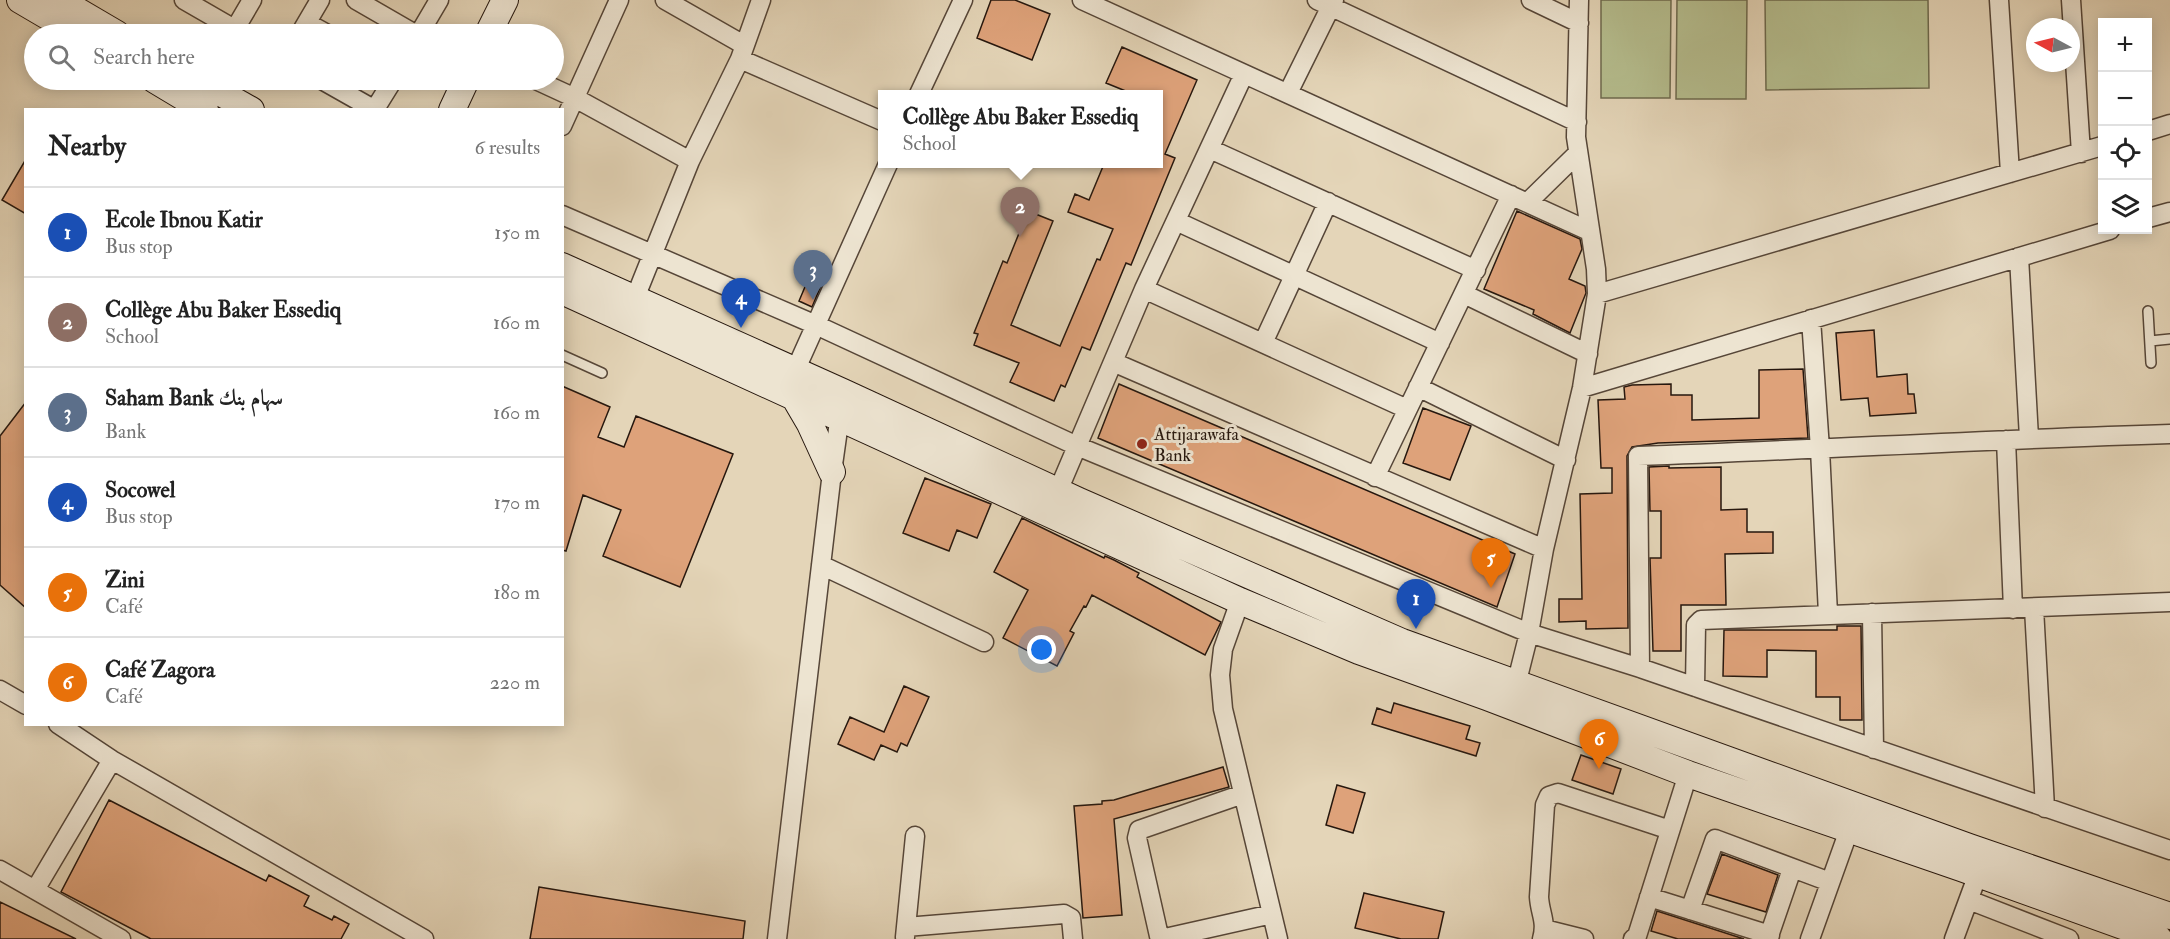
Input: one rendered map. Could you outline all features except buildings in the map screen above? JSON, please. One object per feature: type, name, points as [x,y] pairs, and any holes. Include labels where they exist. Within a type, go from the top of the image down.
[{"type":"street","points":[[20,0],[61,24]]},
{"type":"street","points":[[59,0],[100,24]]},
{"type":"street","points":[[184,0],[223,24]]},
{"type":"street","points":[[241,24],[252,0]]},
{"type":"street","points":[[307,24],[320,0]]},
{"type":"street","points":[[356,0],[399,24]]},
{"type":"street","points":[[423,24],[439,0]]},
{"type":"street","points":[[493,24],[504,0]]},
{"type":"street","points":[[564,122],[620,0]]},
{"type":"street","points":[[665,0],[742,52],[878,119]]},
{"type":"street","points":[[635,298],[690,161],[742,52],[761,0]]},
{"type":"street","points":[[921,90],[963,0]]},
{"type":"street","points":[[1082,0],[1589,231]]},
{"type":"street","points":[[1531,0],[1579,22]]},
{"type":"street","points":[[1513,694],[1529,633],[1544,549],[1582,388],[1597,294],[1596,269],[1578,153],[1579,0]]},
{"type":"street","points":[[1999,0],[2010,173]]},
{"type":"street","points":[[2071,0],[2081,153]]},
{"type":"street","points":[[1287,93],[1327,2],[1577,122]]},
{"type":"street","points":[[1058,491],[1144,289],[1244,74]]},
{"type":"street","points":[[340,90],[371,108]]},
{"type":"street","points":[[376,108],[387,90]]},
{"type":"street","points":[[453,108],[461,90]]},
{"type":"street","points":[[558,90],[690,161]]},
{"type":"street","points":[[201,91],[246,108]]},
{"type":"street","points":[[2152,130],[2170,124]]},
{"type":"street","points":[[1210,148],[1476,270]]},
{"type":"street","points":[[1597,294],[2098,148]]},
{"type":"street","points":[[1375,477],[1476,270],[1519,199],[1578,153]]},
{"type":"street","points":[[794,383],[816,325],[886,168]]},
{"type":"street","points":[[1263,343],[1328,202]]},
{"type":"street","points":[[2152,217],[2170,212]]},
{"type":"street","points":[[564,216],[816,325],[1077,446],[1529,633],[1640,668],[2170,850]]},
{"type":"street","points":[[1176,221],[1440,343]]},
{"type":"street","points":[[1582,388],[2098,234]]},
{"type":"street","points":[[2019,257],[2029,438]]},
{"type":"street","points":[[564,267],[635,298],[794,383],[832,472]]},
{"type":"street","points":[[1144,289],[1407,409]]},
{"type":"street","points":[[564,292],[1058,491],[1402,642],[1688,774],[1849,830],[2170,916]]},
{"type":"street","points":[[1464,294],[1588,354]]},
{"type":"street","points":[[1811,319],[1828,614]]},
{"type":"street","points":[[1113,362],[1544,549]]},
{"type":"street","points":[[1418,387],[1566,460]]},
{"type":"street","points":[[777,939],[842,404]]},
{"type":"street","points":[[842,404],[1240,601],[1359,651],[1513,694],[1969,863],[2159,939]]},
{"type":"street","points":[[1640,668],[1637,457],[1820,450],[2029,438],[2170,434]]},
{"type":"street","points":[[2006,440],[2013,609]]},
{"type":"street","points":[[821,565],[984,642]]},
{"type":"street","points":[[1240,601],[1223,649],[1220,675],[1223,709],[1278,939]]},
{"type":"street","points":[[1695,687],[1697,622],[1828,614],[2170,602]]},
{"type":"street","points":[[2034,608],[2045,808]]},
{"type":"street","points":[[1872,613],[1874,749]]},
{"type":"street","points":[[0,690],[24,704]]},
{"type":"street","points":[[61,726],[112,760],[423,939]]},
{"type":"street","points":[[34,890],[112,760]]},
{"type":"street","points":[[1637,938],[1688,774]]},
{"type":"street","points":[[1584,939],[1543,934],[1545,921],[1539,897],[1545,805],[1549,795],[1558,793],[1671,830]]},
{"type":"street","points":[[1243,794],[1139,830],[1137,838],[1159,936],[1165,938],[1272,914]]},
{"type":"street","points":[[1810,939],[1849,830]]},
{"type":"street","points":[[915,836],[905,933],[1064,914],[1071,918],[1073,939]]},
{"type":"street","points":[[1690,910],[1714,839],[1830,882]]},
{"type":"street","points":[[1954,939],[1969,900],[1969,863]]},
{"type":"street","points":[[1649,897],[1769,937],[1792,869]]},
{"type":"street","points":[[0,870],[121,939]]},
{"type":"street","points":[[1969,900],[2069,939]]},
{"type":"lane","points":[[2148,311],[2151,363]]},
{"type":"lane","points":[[2150,341],[2170,339]]},
{"type":"lane","points":[[564,356],[602,373]]},
{"type":"green space","points":[[1601,0],[1671,0],[1670,98],[1601,98]]},
{"type":"green space","points":[[1677,0],[1747,0],[1746,99],[1676,99]]},
{"type":"green space","points":[[1765,0],[1928,0],[1929,88],[1766,90]]},
{"type":"place","name":"Collège Abu Baker Essediq","points":[[1020,237]]},
{"type":"place","name":"Saham Bank سهام بنك","points":[[813,300]]},
{"type":"place","name":"Socowel","points":[[741,328]]},
{"type":"place","name":"Attijarawafa Bank","points":[[1142,444]]},
{"type":"place","name":"Zini","points":[[1491,588]]},
{"type":"place","name":"Ecole Ibnou Katir","points":[[1416,629]]},
{"type":"place","name":"Café Zagora","points":[[1599,769]]}]
